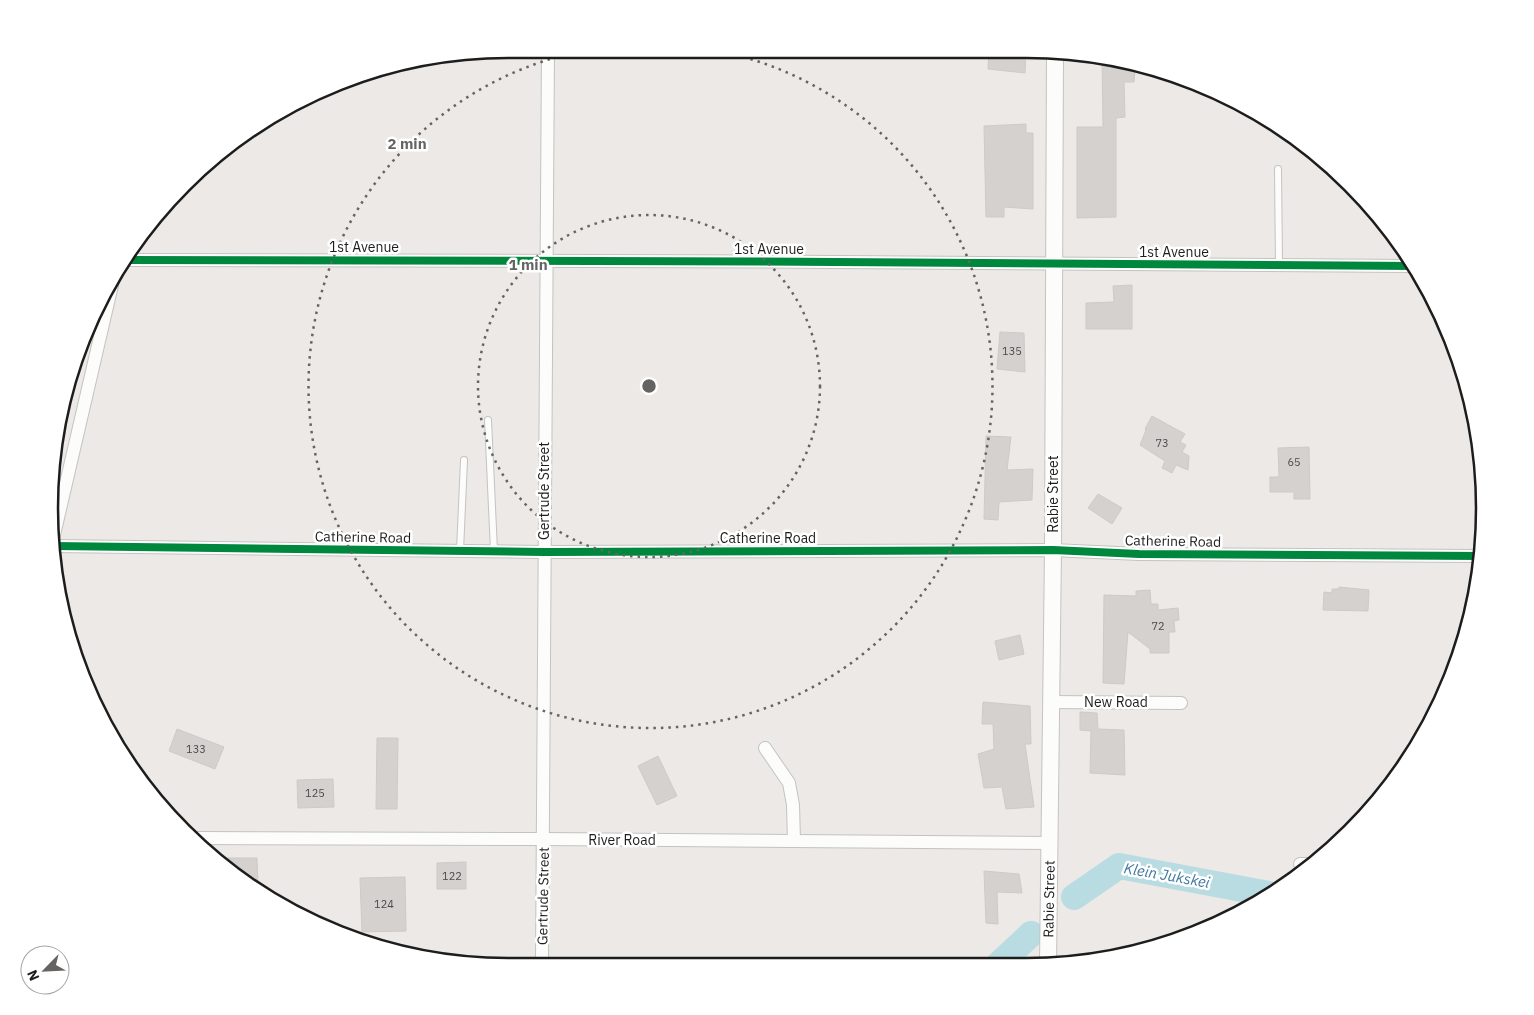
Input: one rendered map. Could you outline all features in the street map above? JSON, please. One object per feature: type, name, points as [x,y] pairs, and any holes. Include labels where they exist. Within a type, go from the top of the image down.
[{"type":"street","name":"Gertrude Street","points":[[542,958],[548,57]]},
{"type":"street","name":"Rabie Street","points":[[1048,957],[1053,550],[1055,58]]},
{"type":"street","name":"1st Avenue","points":[[131,260],[546,260],[1406,266]]},
{"type":"street","points":[[58,518],[109,299]]},
{"type":"street","name":"Catherine Road","points":[[59,546],[544,552],[1053,550],[1139,554],[1474,556]]},
{"type":"street","name":"New Road","points":[[1050,702],[1181,703]]},
{"type":"street","points":[[765,748],[789,783],[794,805],[794,841]]},
{"type":"street","name":"River Road","points":[[202,838],[1050,843]]},
{"type":"lane","points":[[1278,169],[1279,265]]},
{"type":"lane","points":[[488,420],[494,551]]},
{"type":"lane","points":[[460,551],[464,460]]},
{"type":"building","points":[[989,57],[1026,57],[1025,73],[988,69]]},
{"type":"building","points":[[1102,64],[1135,71],[1134,82],[1124,82],[1125,117],[1116,118],[1116,217],[1077,218],[1077,127],[1103,127]]},
{"type":"building","points":[[1026,124],[1026,133],[1033,133],[1033,209],[1004,207],[1004,217],[986,217],[984,126]]},
{"type":"building","points":[[1132,285],[1132,329],[1086,329],[1086,303],[1114,302],[1113,286]]},
{"type":"building","points":[[1000,332],[1024,333],[1025,372],[997,369]]},
{"type":"building","points":[[1152,416],[1185,434],[1180,442],[1186,445],[1182,452],[1189,456],[1188,470],[1176,465],[1172,473],[1162,468],[1165,461],[1140,445]]},
{"type":"building","points":[[986,436],[1011,437],[1007,470],[1033,469],[1032,500],[999,502],[998,520],[984,519]]},
{"type":"building","points":[[1309,447],[1310,499],[1294,499],[1294,492],[1270,492],[1270,477],[1279,477],[1278,448]]},
{"type":"building","points":[[1098,494],[1122,508],[1112,524],[1088,508]]},
{"type":"building","points":[[1339,587],[1369,590],[1368,611],[1323,610],[1324,592],[1332,593],[1332,589],[1339,589]]},
{"type":"building","points":[[1150,590],[1151,604],[1158,604],[1158,610],[1178,608],[1179,620],[1174,621],[1175,632],[1169,632],[1169,653],[1150,653],[1150,649],[1128,632],[1124,684],[1103,683],[1104,595],[1136,596],[1136,591]]},
{"type":"building","points":[[1020,635],[1024,654],[999,660],[995,641]]},
{"type":"building","points":[[983,702],[1030,706],[1031,744],[1025,744],[1034,807],[1006,809],[1002,787],[984,788],[978,754],[994,749],[993,724],[982,724]]},
{"type":"building","points":[[1080,712],[1097,713],[1098,729],[1124,730],[1125,775],[1090,773],[1091,731],[1080,730]]},
{"type":"building","points":[[177,729],[224,747],[215,769],[169,751]]},
{"type":"building","points":[[377,738],[398,738],[397,809],[376,809]]},
{"type":"building","points":[[658,756],[677,796],[657,805],[638,766]]},
{"type":"building","points":[[333,779],[334,807],[298,808],[297,780]]},
{"type":"building","points":[[226,858],[257,858],[258,883]]},
{"type":"building","points":[[466,862],[466,889],[437,889],[437,863]]},
{"type":"building","points":[[984,871],[1019,874],[1022,893],[997,892],[998,924],[986,923]]},
{"type":"building","points":[[405,877],[406,931],[362,932],[360,878]]},
{"type":"waterway","name":"Klein Jukskei","points":[[1074,897],[1119,866],[1260,892]]},
{"type":"waterway","name":"Klein Jukskei","points":[[1005,958],[1031,934]]},
{"type":"cycle path","points":[[131,260],[608,260],[1406,266]]},
{"type":"cycle path","points":[[59,546],[544,552],[1053,550],[1139,554],[1474,556]]}]
